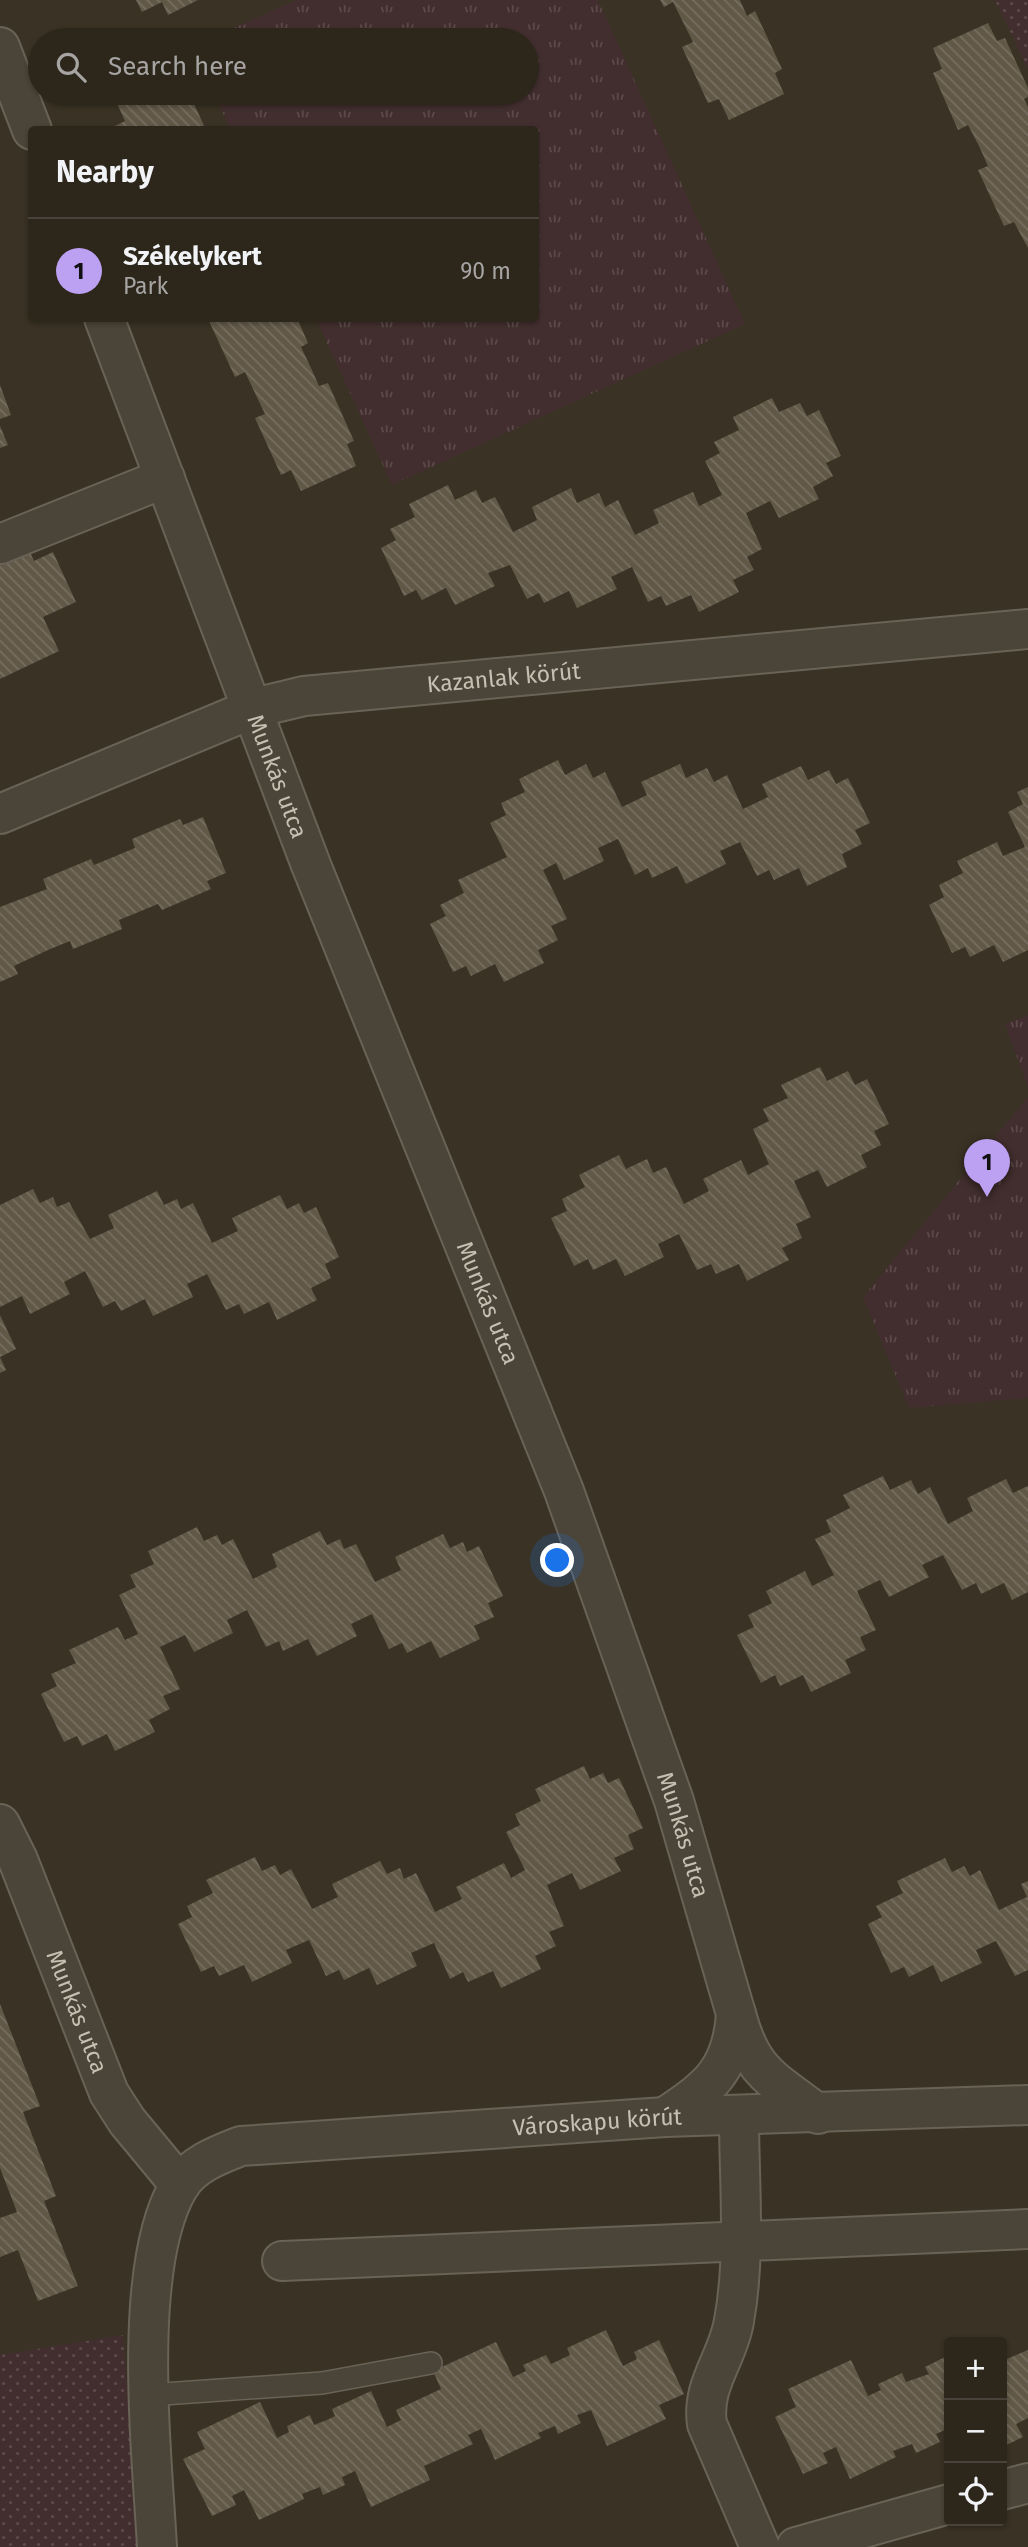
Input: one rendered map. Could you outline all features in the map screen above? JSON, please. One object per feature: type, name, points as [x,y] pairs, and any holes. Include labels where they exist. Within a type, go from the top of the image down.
[{"type":"street","points":[[0,47],[30,126]]},
{"type":"street","name":"Munkás utca","points":[[106,322],[390,1065],[564,1491],[674,1801],[736,2014],[734,2042],[717,2075],[698,2095],[665,2117]]},
{"type":"street","points":[[0,544],[165,478]]},
{"type":"street","name":"Kazanlak körút","points":[[0,814],[254,708],[304,696],[1028,629]]},
{"type":"street","name":"Munkás utca","points":[[0,1824],[18,1860],[109,2093],[127,2121],[180,2185]]},
{"type":"street","points":[[736,2014],[745,2046],[762,2073],[818,2114]]},
{"type":"street","name":"Városkapu körút","points":[[180,2185],[198,2165],[241,2146],[665,2117],[1028,2105]]},
{"type":"street","points":[[738,2115],[740,2241],[735,2320],[708,2389],[705,2407],[707,2424],[760,2547]]},
{"type":"street","points":[[157,2547],[149,2395],[149,2320],[161,2241],[180,2185]]},
{"type":"street","points":[[282,2261],[1028,2229]]},
{"type":"street","points":[[1007,2489],[1028,2483]]},
{"type":"street","points":[[796,2547],[944,2505]]},
{"type":"lane","points":[[149,2395],[322,2383],[431,2363]]},
{"type":"green space","points":[[296,0],[598,0],[745,324],[392,485],[317,322],[539,322],[539,126],[229,126],[219,105],[539,105],[539,28],[234,28]]},
{"type":"green space","points":[[995,0],[1028,0],[1028,69]]},
{"type":"green space","points":[[1028,1015],[1028,1088],[1005,1024]]},
{"type":"green space","points":[[1028,1097],[1028,1398],[909,1408],[863,1297]]},
{"type":"green space","points":[[123,2335],[140,2547],[0,2547],[0,2355]]},
{"type":"building","points":[[136,0],[198,0],[168,15],[162,2],[142,12]]},
{"type":"building","points":[[660,0],[740,0],[747,16],[755,11],[782,69],[775,73],[784,94],[729,120],[719,99],[708,103],[682,47],[693,42],[673,2],[664,7]]},
{"type":"building","points":[[988,23],[997,41],[1005,38],[1028,88],[1028,97],[1024,99],[1028,107],[1028,248],[1014,222],[1004,226],[978,170],[988,166],[979,146],[968,125],[958,130],[933,73],[942,69],[933,48]]},
{"type":"building","points":[[118,105],[195,105],[204,126],[115,126],[125,121]]},
{"type":"building","points":[[209,322],[299,322],[308,343],[301,347],[319,386],[328,383],[354,441],[347,444],[356,466],[301,491],[291,470],[281,475],[255,418],[265,414],[245,372],[235,377]]},
{"type":"building","points":[[0,385],[11,415],[0,419]]},
{"type":"building","points":[[772,398],[779,412],[800,403],[807,416],[819,410],[841,456],[826,463],[833,476],[813,487],[819,499],[779,518],[770,501],[746,513],[762,549],[747,557],[754,570],[733,580],[739,592],[699,612],[691,595],[666,606],[661,596],[648,602],[632,567],[611,577],[617,589],[577,608],[569,591],[544,603],[539,593],[527,599],[510,565],[488,573],[495,586],[455,605],[446,588],[422,600],[416,590],[404,596],[381,548],[396,540],[390,529],[415,517],[409,504],[448,485],[455,500],[476,490],[482,503],[495,497],[513,532],[537,520],[532,507],[571,488],[577,503],[599,493],[605,507],[618,500],[635,535],[659,523],[653,510],[693,492],[699,506],[722,495],[705,461],[720,453],[714,442],[739,430],[733,417]]},
{"type":"building","points":[[0,426],[8,445],[0,448]]},
{"type":"building","points":[[29,550],[34,561],[53,552],[76,602],[43,617],[59,651],[0,679],[0,563]]},
{"type":"building","points":[[558,760],[565,775],[586,764],[593,778],[605,772],[622,807],[647,795],[641,782],[680,764],[686,778],[707,768],[714,782],[727,775],[743,809],[768,797],[762,784],[801,766],[808,780],[829,770],[836,784],[848,778],[870,823],[855,830],[862,844],[842,854],[847,867],[807,886],[799,868],[774,880],[769,870],[757,876],[740,842],[720,851],[726,864],[686,884],[677,866],[652,878],[648,868],[635,875],[618,839],[598,848],[604,861],[564,880],[556,863],[543,870],[567,919],[551,926],[558,940],[538,950],[544,963],[504,982],[495,964],[471,976],[466,966],[453,972],[430,924],[446,916],[440,905],[464,893],[458,880],[507,857],[490,823],[506,815],[501,803],[525,792],[519,779]]},
{"type":"building","points":[[1028,787],[1028,950],[1003,962],[994,945],[970,957],[965,947],[952,953],[929,905],[944,897],[939,885],[963,873],[957,861],[997,842],[1003,856],[1025,847],[1008,812],[1023,804],[1017,792]]},
{"type":"building","points":[[203,817],[226,873],[207,881],[211,889],[162,910],[158,904],[119,920],[122,929],[73,949],[70,941],[48,950],[14,966],[18,974],[0,982],[0,907],[47,889],[43,879],[91,859],[94,865],[135,848],[132,839],[180,819],[183,825]]},
{"type":"building","points":[[820,1067],[827,1081],[848,1071],[855,1085],[867,1079],[889,1124],[874,1131],[881,1145],[861,1155],[867,1167],[827,1187],[818,1170],[794,1181],[811,1217],[796,1224],[802,1238],[782,1248],[789,1260],[747,1281],[739,1264],[716,1274],[711,1264],[697,1270],[679,1234],[658,1244],[664,1257],[625,1276],[616,1259],[593,1270],[588,1259],[574,1266],[551,1218],[567,1211],[562,1199],[585,1187],[579,1175],[619,1155],[626,1169],[647,1159],[653,1173],[666,1167],[684,1204],[709,1191],[703,1179],[741,1160],[748,1175],[769,1164],[753,1129],[769,1121],[763,1109],[788,1098],[781,1085]]},
{"type":"building","points":[[33,1189],[40,1203],[53,1197],[57,1207],[69,1202],[90,1239],[114,1228],[108,1215],[157,1191],[164,1205],[177,1199],[181,1209],[193,1203],[212,1243],[238,1231],[232,1218],[280,1195],[287,1209],[299,1203],[304,1213],[316,1207],[339,1257],[325,1264],[331,1278],[311,1288],[317,1300],[277,1320],[269,1302],[244,1314],[239,1304],[226,1310],[207,1274],[187,1284],[193,1297],[153,1316],[145,1299],[121,1311],[115,1301],[103,1307],[85,1271],[64,1282],[70,1294],[30,1314],[22,1296],[0,1307],[0,1205]]},
{"type":"building","points":[[0,1315],[16,1349],[0,1357]]},
{"type":"building","points":[[0,1357],[6,1370],[0,1373]]},
{"type":"building","points":[[883,1476],[890,1490],[911,1480],[918,1494],[930,1487],[948,1524],[973,1511],[967,1498],[1006,1479],[1013,1493],[1028,1486],[1028,1592],[1012,1600],[1004,1583],[981,1594],[976,1583],[962,1590],[943,1555],[922,1565],[929,1577],[889,1597],[880,1580],[857,1591],[876,1630],[860,1637],[866,1650],[845,1660],[851,1673],[811,1692],[803,1675],[780,1686],[775,1675],[761,1683],[737,1635],[754,1627],[748,1615],[772,1603],[766,1591],[805,1571],[812,1586],[834,1575],[815,1539],[831,1532],[826,1520],[850,1508],[843,1495]]},
{"type":"building","points":[[197,1527],[204,1541],[217,1535],[222,1545],[233,1539],[253,1579],[277,1567],[272,1554],[320,1531],[327,1545],[340,1539],[344,1549],[356,1544],[375,1582],[401,1570],[395,1557],[443,1534],[450,1548],[463,1542],[467,1552],[479,1546],[503,1596],[488,1603],[494,1617],[474,1626],[480,1639],[440,1658],[431,1641],[407,1653],[402,1643],[389,1649],[372,1614],[351,1624],[357,1636],[317,1656],[308,1639],[283,1651],[279,1641],[266,1647],[247,1610],[227,1620],[233,1633],[194,1652],[185,1635],[160,1647],[180,1689],[163,1696],[170,1709],[149,1720],[155,1732],[115,1751],[107,1734],[82,1746],[77,1736],[64,1742],[41,1694],[57,1686],[51,1674],[76,1663],[69,1650],[118,1627],[125,1640],[138,1634],[119,1595],[136,1587],[130,1575],[154,1564],[148,1551]]},
{"type":"building","points":[[584,1766],[590,1779],[603,1773],[608,1783],[619,1778],[643,1828],[628,1835],[634,1849],[614,1858],[621,1871],[580,1890],[572,1873],[547,1885],[564,1926],[549,1932],[556,1946],[535,1956],[541,1969],[501,1988],[493,1971],[468,1982],[463,1972],[450,1979],[434,1943],[411,1953],[417,1966],[377,1985],[369,1968],[344,1980],[339,1970],[326,1976],[309,1940],[286,1950],[292,1963],[252,1982],[244,1965],[219,1976],[214,1966],[201,1972],[178,1924],[192,1917],[187,1906],[213,1893],[206,1880],[255,1857],[262,1871],[275,1865],[280,1875],[291,1869],[312,1909],[338,1897],[332,1884],[380,1861],[387,1874],[400,1868],[404,1879],[416,1873],[435,1912],[462,1899],[456,1887],[504,1863],[511,1878],[525,1870],[506,1832],[520,1825],[515,1814],[541,1801],[535,1789]]},
{"type":"building","points":[[945,1858],[952,1872],[964,1866],[970,1876],[980,1870],[999,1910],[1027,1897],[1021,1884],[1028,1881],[1028,1970],[1015,1976],[996,1941],[976,1950],[982,1963],[941,1982],[933,1965],[909,1977],[904,1967],[891,1973],[868,1924],[882,1917],[876,1906],[903,1893],[897,1881]]},
{"type":"building","points":[[0,2004],[40,2106],[23,2112],[56,2196],[44,2201],[78,2286],[38,2301],[18,2250],[0,2257],[0,2218],[17,2212],[0,2168]]},
{"type":"building","points":[[606,2330],[623,2366],[637,2359],[634,2352],[659,2340],[684,2394],[659,2405],[666,2419],[607,2446],[591,2410],[577,2415],[581,2423],[558,2434],[555,2426],[538,2433],[541,2438],[495,2460],[481,2429],[468,2435],[473,2444],[424,2466],[430,2480],[371,2507],[355,2471],[342,2477],[345,2485],[323,2495],[320,2487],[302,2494],[304,2499],[259,2520],[244,2490],[232,2496],[236,2505],[212,2516],[183,2459],[205,2449],[197,2432],[260,2402],[277,2438],[289,2432],[287,2426],[310,2415],[314,2425],[335,2416],[332,2409],[371,2391],[387,2427],[401,2420],[396,2410],[441,2389],[433,2371],[496,2342],[513,2377],[526,2371],[523,2365],[546,2355],[551,2364],[570,2355],[567,2348]]},
{"type":"building","points":[[1028,2350],[1028,2418],[1016,2424],[1023,2437],[1007,2445],[1007,2400],[1007,2359]]},
{"type":"building","points":[[944,2358],[944,2430],[936,2434],[940,2442],[916,2453],[912,2444],[893,2451],[896,2457],[850,2479],[836,2447],[823,2453],[828,2463],[803,2474],[775,2417],[796,2407],[788,2389],[851,2360],[868,2396],[881,2390],[878,2384],[902,2373],[906,2382],[929,2374],[925,2367]]},
{"type":"place","name":"Székelykert","points":[[987,1197]]}]
